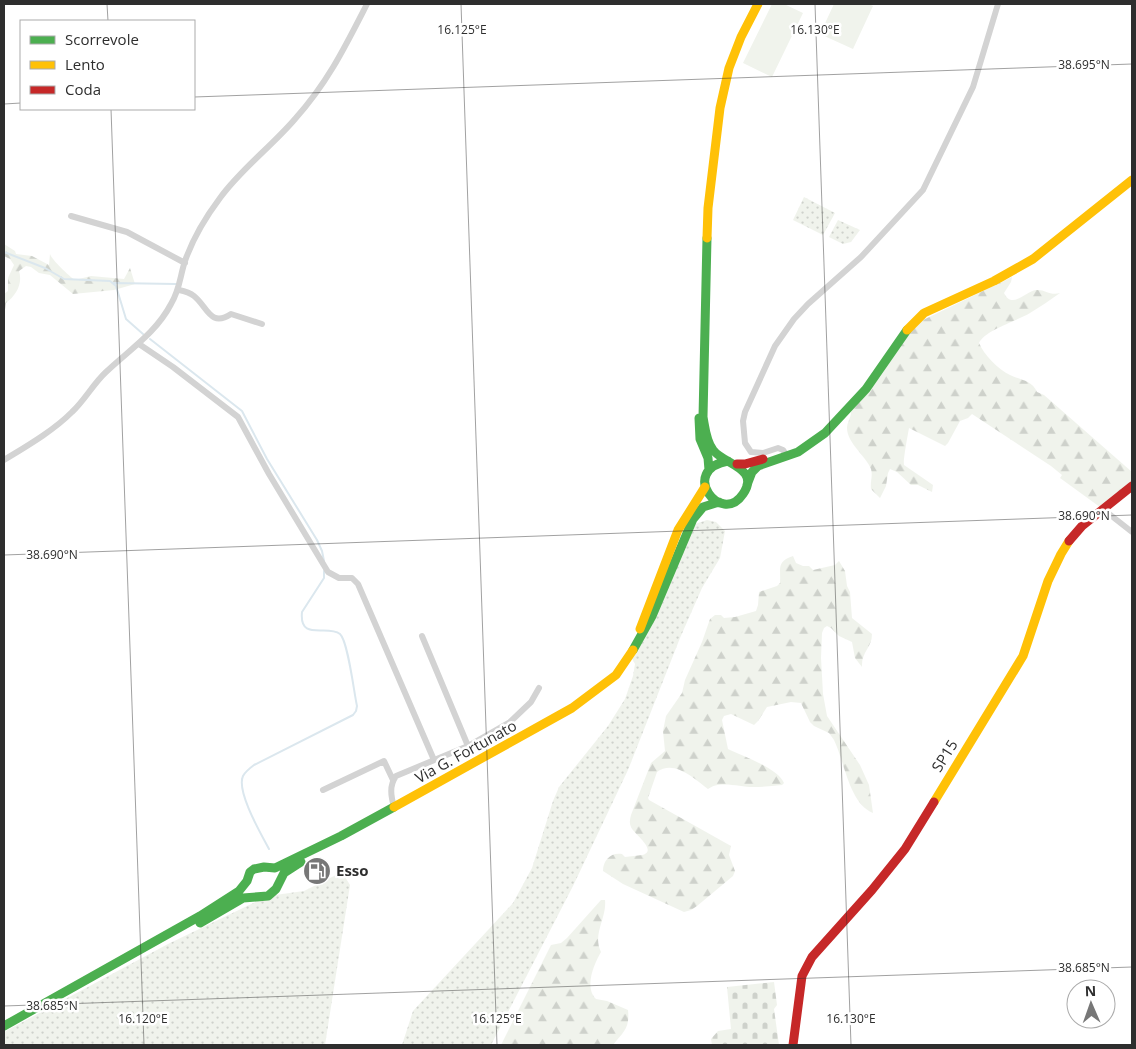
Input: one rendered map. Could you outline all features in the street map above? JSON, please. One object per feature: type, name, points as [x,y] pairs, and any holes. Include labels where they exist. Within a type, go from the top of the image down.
[{"type":"main road","points":[[758,4],[729,68],[720,108],[708,208],[702,400],[698,431],[708,458],[709,470],[705,480],[705,487],[710,496],[719,502],[728,504],[742,496],[754,469],[761,464],[798,452],[824,433],[866,389],[905,332],[924,313],[994,281],[1033,259],[1132,180]]},
{"type":"main road","points":[[702,400],[705,433],[711,447],[716,454],[732,463],[745,474],[747,486]]},
{"type":"main road","points":[[709,470],[719,462],[745,464],[762,459],[782,457]]},
{"type":"main road","name":"SP15","points":[[793,1045],[802,976],[812,957],[906,849],[1023,656],[1050,580],[1068,542],[1084,526],[1132,486]]},
{"type":"main road","name":"Via G. Fortunato","points":[[601,687],[635,640],[678,530],[705,487]]},
{"type":"main road","name":"Via G. Fortunato","points":[[341,836],[552,720],[601,687],[619,671],[639,640],[652,616],[693,519],[703,507],[719,502]]},
{"type":"main road","points":[[4,1026],[150,945],[239,891],[247,881],[250,872],[254,869],[264,866],[275,868],[284,865],[341,836]]},
{"type":"main road","points":[[150,945],[182,933],[243,898],[263,897],[273,893],[284,873],[341,836]]},
{"type":"main road","points":[[268,868],[276,874],[278,884]]},
{"type":"main road","points":[[247,881],[250,891],[258,897]]},
{"type":"street","points":[[4,460],[52,428],[73,411],[99,379],[156,327],[179,290],[185,263],[204,220],[221,196],[295,120],[316,93],[335,66],[367,4]]},
{"type":"street","points":[[782,457],[783,450],[778,448],[763,453],[751,452],[745,443],[744,412],[765,366],[794,318],[862,256],[923,190],[973,86],[998,4]]},
{"type":"street","points":[[71,216],[127,232],[185,263]]},
{"type":"street","points":[[179,290],[194,296],[212,317],[219,319],[231,314],[262,324]]},
{"type":"street","points":[[139,344],[173,367],[238,417],[269,474],[327,570],[339,578],[352,578],[358,584],[434,760]]},
{"type":"street","points":[[1104,510],[1132,532]]},
{"type":"street","points":[[422,636],[468,746]]},
{"type":"street","points":[[393,780],[396,776],[468,746],[510,722],[531,702],[538,688]]},
{"type":"street","points":[[322,790],[384,761],[393,780],[391,796],[394,807]]},
{"type":"green space","points":[[772,4],[784,4],[803,13],[772,77],[743,63]]},
{"type":"green space","points":[[834,4],[869,4],[873,6],[853,49],[820,34]]},
{"type":"green space","points":[[804,197],[835,213],[823,235],[793,220]]},
{"type":"green space","points":[[838,220],[860,230],[851,242],[843,244],[829,237]]},
{"type":"green space","points":[[4,244],[15,251],[16,254],[32,256],[49,265],[50,254],[57,264],[75,280],[91,276],[124,279],[130,268],[135,284],[114,290],[73,294],[50,275],[39,273],[26,266],[19,271],[19,285],[16,293],[6,303],[4,318],[4,294],[8,291],[8,278],[14,265],[10,259],[4,256]]},
{"type":"green space","points":[[1012,277],[1004,293],[1011,300],[1036,290],[1053,294],[1060,293],[1030,313],[982,338],[979,343],[981,348],[1005,372],[1032,385],[1037,392],[1044,395],[1132,472],[1132,486],[1104,510],[1060,478],[1062,475],[1051,466],[972,414],[960,421],[945,446],[909,428],[904,465],[933,485],[932,492],[918,485],[911,485],[897,472],[890,469],[886,486],[880,498],[871,489],[872,474],[869,464],[853,444],[848,434],[847,426],[851,412],[880,377],[910,332],[921,321]]},
{"type":"green space","points":[[707,520],[716,522],[725,531],[720,558],[702,588],[680,638],[628,770],[573,886],[491,1045],[402,1045],[413,1011],[513,903],[532,868],[559,787],[608,726],[625,699],[635,664],[630,655],[689,526]]},
{"type":"green space","points":[[793,556],[796,563],[809,566],[813,570],[835,565],[839,561],[845,571],[847,586],[850,592],[852,618],[872,634],[872,639],[863,657],[862,667],[855,658],[852,642],[839,636],[827,626],[822,633],[821,658],[823,694],[827,716],[860,765],[869,785],[873,813],[858,801],[853,792],[834,740],[829,733],[810,722],[801,703],[791,702],[767,707],[754,725],[731,714],[724,716],[722,720],[728,749],[767,767],[775,772],[784,783],[782,785],[757,787],[724,784],[708,789],[691,776],[677,769],[670,768],[657,772],[648,798],[649,800],[731,846],[729,855],[735,871],[733,876],[697,906],[684,912],[623,884],[603,871],[604,863],[614,854],[622,854],[625,857],[642,855],[648,850],[644,842],[630,826],[631,815],[651,763],[665,751],[663,731],[666,716],[682,693],[685,680],[710,619],[715,615],[721,615],[724,618],[735,617],[756,611],[759,592],[777,586],[780,583],[780,566],[784,561]]},
{"type":"green space","points":[[342,872],[350,885],[325,1045],[4,1045],[4,1032],[168,944],[268,896],[304,891]]},
{"type":"green space","points":[[601,900],[605,900],[605,907],[598,939],[601,952],[593,969],[590,982],[592,994],[596,999],[607,1001],[628,1010],[628,1022],[623,1033],[613,1045],[501,1045],[551,945],[561,943],[567,938]]},
{"type":"green space","points":[[774,982],[777,1005],[774,1009],[779,1045],[712,1045],[711,1039],[718,1031],[731,1029],[727,987]]},
{"type":"waterway","points":[[4,252],[45,268],[64,279],[110,281],[116,286],[126,319],[143,334]]},
{"type":"waterway","points":[[113,283],[176,284]]},
{"type":"waterway","points":[[150,339],[242,411],[267,459],[317,540],[324,561]]},
{"type":"waterway","points":[[269,849],[246,802],[243,792],[243,776],[254,765],[353,715],[357,706],[346,646],[340,634],[335,631],[309,630],[302,621],[302,612],[324,578],[324,571]]},
{"type":"traffic: fast","points":[[707,238],[704,426],[707,439],[713,450],[738,467],[747,478],[747,485],[743,494],[734,502],[724,504],[715,500],[708,493],[705,484],[706,475],[713,466],[728,461]]},
{"type":"traffic: fast","points":[[747,485],[752,472],[758,466],[798,452],[825,433],[866,389],[907,330]]},
{"type":"traffic: fast","points":[[699,418],[700,439],[708,458],[709,470]]},
{"type":"traffic: fast","points":[[633,650],[652,616],[693,519],[703,507],[719,502]]},
{"type":"traffic: fast","points":[[4,1026],[200,916],[239,891],[247,881],[250,872],[254,869],[264,867],[275,868],[341,836],[394,807]]},
{"type":"traffic: fast","points":[[200,923],[243,898],[268,896],[276,889],[284,873],[301,862]]},
{"type":"traffic: slow","points":[[707,238],[708,208],[720,108],[729,68],[741,37],[758,4]]},
{"type":"traffic: slow","points":[[907,330],[924,313],[994,281],[1033,259],[1132,180]]},
{"type":"traffic: slow","points":[[640,629],[678,530],[705,487]]},
{"type":"traffic: slow","points":[[934,802],[1023,656],[1048,581],[1069,541]]},
{"type":"traffic: slow","points":[[394,807],[572,708],[616,675],[633,650]]},
{"type":"traffic: jam","points":[[737,464],[745,464],[763,459]]},
{"type":"traffic: jam","points":[[1069,541],[1082,526],[1132,486]]},
{"type":"traffic: jam","points":[[793,1045],[802,976],[812,957],[872,890],[905,849],[934,802]]},
{"type":"place","name":"Esso","points":[[317,871]]}]
